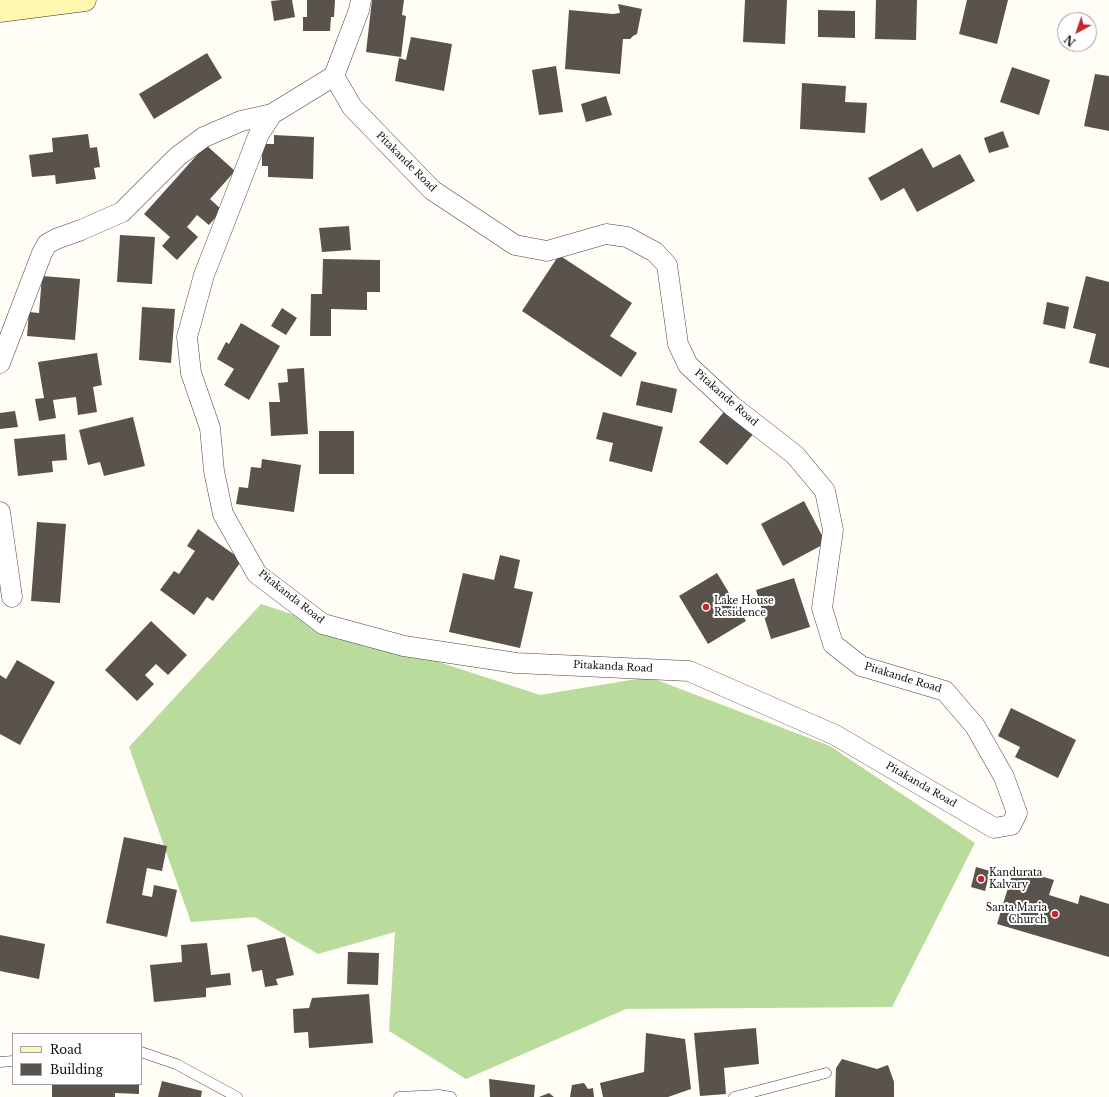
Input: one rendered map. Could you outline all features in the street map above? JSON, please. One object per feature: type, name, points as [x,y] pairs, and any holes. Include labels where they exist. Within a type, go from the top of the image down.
[{"type":"street","points":[[0,11],[85,0]]},
{"type":"street","points":[[0,363],[42,253],[47,244],[122,212],[178,156],[204,137],[241,121],[272,114],[334,76],[359,10],[361,0]]},
{"type":"street","name":"Pitakande Road","points":[[334,76],[352,107],[432,190],[515,245],[547,251],[606,234],[627,237],[655,252],[667,265],[678,344],[688,365],[732,406],[795,455],[825,491],[833,530],[822,608],[833,644],[861,666],[945,691],[975,726],[1004,777]]},
{"type":"street","name":"Pitakanda Road","points":[[272,114],[259,134],[204,275],[187,337],[191,373],[210,428],[214,471],[223,514],[257,574],[323,624],[404,646],[516,663],[689,670],[835,735],[994,828],[1011,825],[1017,813],[1004,777]]},
{"type":"street","points":[[0,512],[12,597]]},
{"type":"lane","points":[[142,1052],[176,1064],[237,1097]]},
{"type":"lane","points":[[0,1062],[12,1061]]},
{"type":"lane","points":[[734,1097],[826,1073]]},
{"type":"lane","points":[[399,1097],[439,1095],[451,1097]]},
{"type":"green space","points":[[261,604],[540,695],[649,677],[830,746],[975,843],[892,1007],[626,1009],[466,1079],[389,1031],[395,932],[318,954],[255,917],[191,922],[129,747]]},
{"type":"building","points":[[292,0],[295,17],[274,21],[271,1]]},
{"type":"building","points":[[307,0],[335,0],[334,17],[331,17],[330,31],[303,31],[303,17],[307,17]]},
{"type":"building","points":[[372,0],[404,0],[402,15],[406,16],[401,57],[366,52]]},
{"type":"building","points":[[745,0],[787,0],[785,44],[743,42]]},
{"type":"building","points":[[876,0],[917,0],[916,40],[875,39]]},
{"type":"building","points":[[967,0],[1008,0],[997,44],[959,34]]},
{"type":"building","points":[[618,4],[642,9],[637,34],[630,39],[623,39],[620,74],[565,69],[569,10],[613,14],[620,13]]},
{"type":"building","points":[[818,10],[855,11],[855,38],[818,37]]},
{"type":"building","points":[[411,37],[452,44],[444,91],[395,81],[399,58],[406,60]]},
{"type":"building","points":[[207,53],[222,78],[154,119],[139,94]]},
{"type":"building","points":[[556,66],[563,112],[539,115],[532,70]]},
{"type":"building","points":[[1012,67],[1050,80],[1039,115],[1000,102]]},
{"type":"building","points":[[1095,74],[1109,76],[1109,131],[1084,126]]},
{"type":"building","points":[[802,83],[846,86],[845,102],[867,103],[865,133],[800,129]]},
{"type":"building","points":[[606,96],[612,115],[586,122],[581,104]]},
{"type":"building","points":[[1003,131],[1009,147],[989,153],[984,138]]},
{"type":"building","points":[[88,134],[90,148],[97,147],[100,167],[94,168],[96,179],[56,184],[55,175],[32,177],[29,155],[53,152],[52,138]]},
{"type":"building","points":[[274,135],[314,137],[313,179],[268,177],[268,166],[262,166],[262,144],[274,144]]},
{"type":"building","points":[[206,145],[235,171],[210,199],[222,210],[209,225],[197,215],[187,227],[198,237],[177,260],[162,246],[170,237],[144,214]]},
{"type":"building","points":[[922,148],[933,168],[960,154],[975,181],[917,212],[904,188],[881,201],[868,178]]},
{"type":"building","points":[[349,226],[351,250],[322,252],[319,228]]},
{"type":"building","points":[[120,235],[155,237],[152,284],[117,282]]},
{"type":"building","points":[[559,255],[632,303],[610,336],[637,353],[621,377],[522,311]]},
{"type":"building","points":[[323,259],[380,260],[380,292],[367,292],[367,310],[331,309],[331,336],[310,336],[311,294],[322,294]]},
{"type":"building","points":[[42,276],[80,279],[75,340],[27,336],[29,312],[39,313]]},
{"type":"building","points":[[1086,276],[1109,282],[1109,368],[1089,363],[1096,334],[1073,328]]},
{"type":"building","points":[[1047,302],[1069,307],[1065,329],[1043,324]]},
{"type":"building","points":[[142,307],[175,309],[171,363],[139,360]]},
{"type":"building","points":[[282,308],[297,318],[286,335],[271,326]]},
{"type":"building","points":[[241,323],[280,346],[249,400],[224,385],[234,369],[217,359],[226,342],[229,344]]},
{"type":"building","points":[[97,353],[102,385],[93,387],[97,412],[78,415],[76,397],[53,400],[56,418],[39,421],[35,399],[44,398],[38,362]]},
{"type":"building","points":[[304,368],[308,434],[271,436],[269,402],[280,402],[278,383],[288,382],[287,369]]},
{"type":"building","points":[[641,381],[677,389],[672,413],[636,405]]},
{"type":"building","points":[[727,408],[755,432],[727,465],[699,442]]},
{"type":"building","points":[[15,411],[18,427],[0,429],[0,413]]},
{"type":"building","points":[[603,412],[663,427],[652,472],[609,461],[613,443],[596,439]]},
{"type":"building","points":[[133,417],[145,466],[104,476],[100,462],[88,465],[79,430]]},
{"type":"building","points":[[319,431],[354,431],[354,474],[319,474]]},
{"type":"building","points":[[65,434],[67,460],[52,461],[53,472],[18,476],[14,439]]},
{"type":"building","points":[[262,459],[301,465],[294,512],[236,504],[239,487],[248,488],[251,467],[261,468]]},
{"type":"building","points":[[804,501],[826,543],[783,566],[761,524]]},
{"type":"building","points":[[37,522],[66,524],[60,603],[31,601]]},
{"type":"building","points":[[198,529],[242,560],[213,601],[207,597],[194,615],[160,590],[174,571],[179,574],[195,551],[187,546]]},
{"type":"building","points":[[500,555],[520,560],[514,588],[533,592],[520,648],[449,632],[463,573],[494,580]]},
{"type":"building","points":[[717,573],[746,621],[708,644],[679,596]]},
{"type":"building","points":[[794,578],[810,627],[771,639],[756,590]]},
{"type":"building","points":[[151,621],[187,655],[168,675],[156,664],[145,675],[154,684],[137,701],[105,670]]},
{"type":"building","points":[[17,660],[55,682],[20,745],[0,734],[0,675],[6,679]]},
{"type":"building","points":[[1011,708],[1076,740],[1058,778],[1015,757],[1020,747],[998,736]]},
{"type":"building","points":[[124,837],[167,846],[162,871],[147,868],[142,895],[152,897],[154,885],[177,890],[167,937],[106,923]]},
{"type":"building","name":"Kandurata Kalvary","points":[[976,867],[990,871],[985,891],[971,887]]},
{"type":"building","name":"Santa Maria Church","points":[[1014,868],[1054,880],[1049,895],[1078,904],[1080,895],[1109,904],[1109,957],[997,924]]},
{"type":"building","points":[[0,935],[45,944],[39,979],[0,971]]},
{"type":"building","points":[[285,937],[294,975],[276,979],[278,985],[265,987],[262,970],[252,972],[247,945]]},
{"type":"building","points":[[207,943],[211,975],[230,973],[231,985],[206,988],[206,997],[154,1002],[150,965],[182,962],[181,945]]},
{"type":"building","points":[[348,952],[379,953],[378,985],[347,984]]},
{"type":"building","points":[[369,994],[373,1043],[309,1048],[308,1032],[294,1033],[293,1009],[309,1008],[312,998]]},
{"type":"building","points":[[756,1028],[759,1064],[724,1068],[726,1094],[700,1096],[694,1033]]},
{"type":"building","points":[[646,1033],[685,1039],[691,1089],[668,1097],[603,1097],[600,1083],[644,1072]]},
{"type":"building","points":[[842,1059],[877,1069],[888,1065],[894,1082],[894,1097],[835,1097],[836,1068]]},
{"type":"building","points":[[489,1079],[535,1085],[534,1097],[490,1097]]},
{"type":"building","points":[[162,1081],[202,1091],[201,1097],[158,1097]]},
{"type":"building","points":[[584,1083],[588,1089],[593,1088],[594,1097],[570,1097],[572,1085]]},
{"type":"building","points":[[52,1085],[139,1085],[139,1094],[115,1093],[115,1097],[52,1097]]},
{"type":"building","points":[[549,1093],[554,1097],[539,1097]]},
{"type":"place","name":"Lake House Residence","points":[[706,607]]},
{"type":"place","name":"Kandurata Kalvary","points":[[981,879]]},
{"type":"place","name":"Santa Maria Church","points":[[1055,914]]}]
